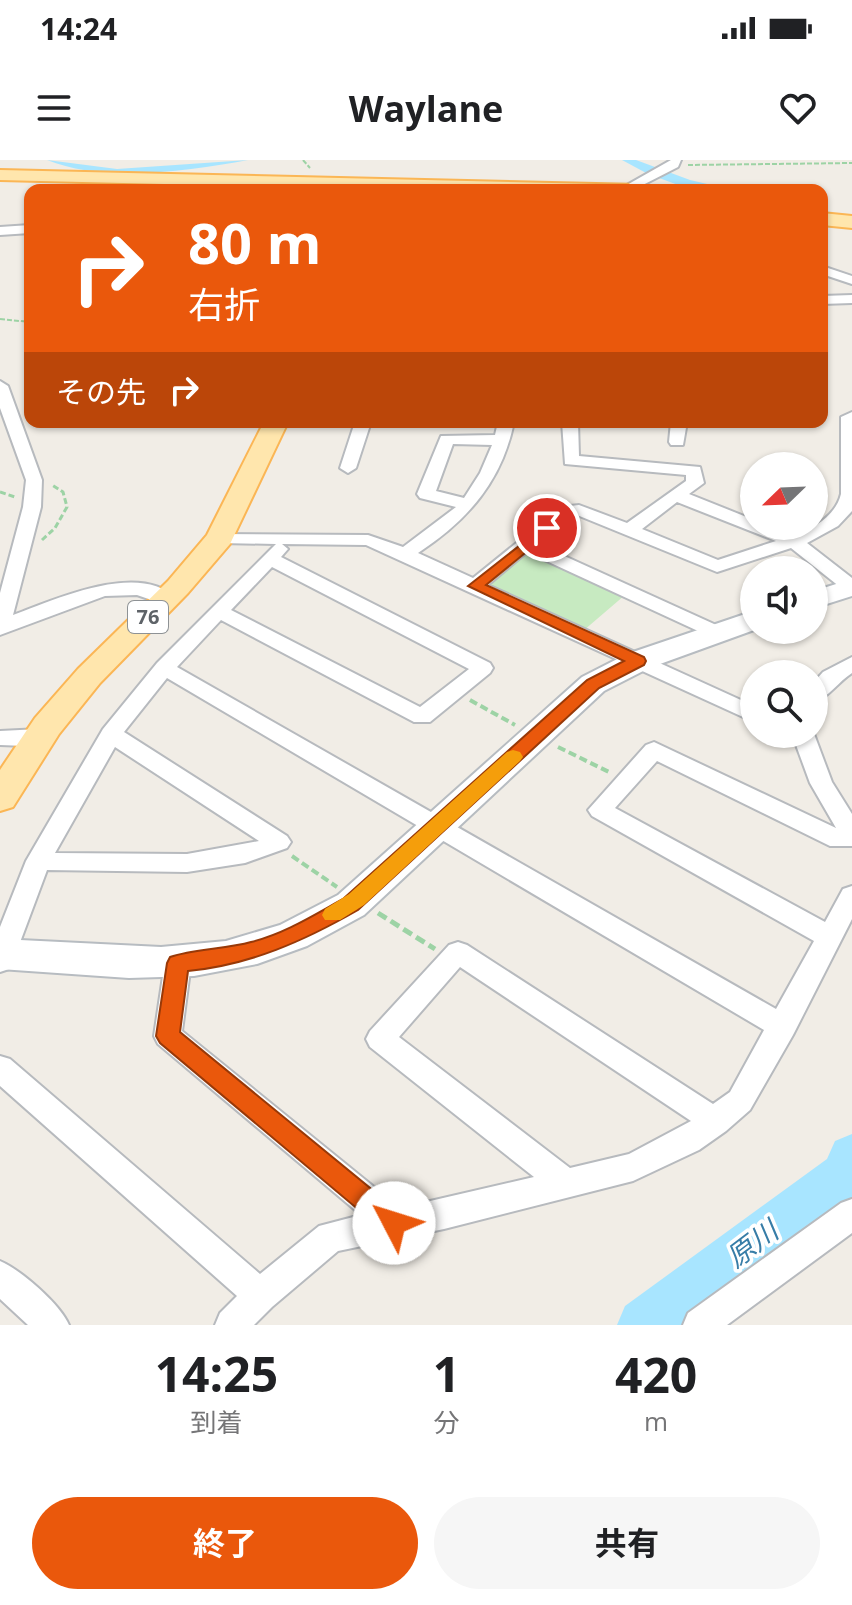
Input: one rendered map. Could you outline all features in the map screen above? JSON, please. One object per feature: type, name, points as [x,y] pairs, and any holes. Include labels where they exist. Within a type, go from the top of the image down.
[{"type":"main road","points":[[372,184],[373,160]]},
{"type":"main road","points":[[0,175],[214,178],[300,184]]},
{"type":"main road","points":[[828,220],[852,222]]},
{"type":"main road","name":"76","points":[[0,798],[40,736],[89,676],[166,599],[220,538],[273,428]]},
{"type":"street","points":[[639,184],[672,164]]},
{"type":"street","points":[[0,231],[24,229]]},
{"type":"street","points":[[828,272],[852,280]]},
{"type":"street","points":[[828,300],[852,299]]},
{"type":"street","points":[[0,386],[34,480],[32,507],[0,627]]},
{"type":"street","points":[[475,586],[567,511],[579,510],[717,566],[793,541],[832,522],[847,506],[850,494],[849,417],[852,417]]},
{"type":"street","points":[[348,468],[361,428]]},
{"type":"street","points":[[570,428],[571,460],[694,471],[695,483],[630,530]]},
{"type":"street","points":[[677,442],[678,428]]},
{"type":"street","points":[[405,554],[457,516],[466,504],[488,474],[505,431],[447,439],[426,494],[466,504]]},
{"type":"street","points":[[675,495],[793,541],[852,587]]},
{"type":"street","points":[[220,538],[368,540],[405,554],[740,708]]},
{"type":"street","points":[[287,539],[221,612],[164,668],[111,734],[38,861],[1,956],[178,963],[212,960],[259,949],[307,929],[356,900],[593,684],[638,661],[740,625]]},
{"type":"street","points":[[526,545],[718,633]]},
{"type":"street","points":[[221,612],[422,717],[483,668],[270,559]]},
{"type":"street","points":[[828,595],[852,587]]},
{"type":"street","points":[[0,627],[95,594],[120,589],[137,589],[166,599]]},
{"type":"street","points":[[828,679],[852,664]]},
{"type":"street","points":[[164,668],[783,1027]]},
{"type":"street","points":[[38,861],[190,865],[239,857],[279,842],[111,734]]},
{"type":"street","points":[[0,738],[40,736]]},
{"type":"street","points":[[806,748],[821,783],[852,835],[830,837],[654,750],[600,810],[828,936]]},
{"type":"street","points":[[232,1325],[260,1295],[330,1237],[633,1167],[689,1140],[716,1122],[740,1101],[852,896]]},
{"type":"street","points":[[565,1183],[380,1039],[458,952],[716,1122]]},
{"type":"street","points":[[178,963],[168,1036],[394,1223]]},
{"type":"street","points":[[0,1068],[260,1295]]},
{"type":"street","points":[[700,1325],[852,1214]]},
{"type":"street","points":[[0,1277],[52,1325]]},
{"type":"path","points":[[672,164],[852,163]]},
{"type":"path","points":[[0,319],[24,321]]},
{"type":"path","points":[[454,691],[626,781]]},
{"type":"path","points":[[276,845],[356,900],[451,959]]},
{"type":"green space","points":[[534,554],[625,595],[583,631],[490,588],[489,581],[522,555]]},
{"type":"water","points":[[47,160],[117,169],[248,160],[173,171],[120,173],[69,167]]},
{"type":"water","points":[[622,160],[636,160],[707,184],[676,184]]},
{"type":"waterway","name":"原川","points":[[644,1325],[844,1175],[852,1157]]},
{"type":"slow traffic","points":[[333,915],[351,905],[513,757]]},
{"type":"route","points":[[394,1223],[168,1036],[178,963],[212,960],[259,949],[307,929],[351,905],[593,684],[638,661],[475,586],[547,528]]}]
